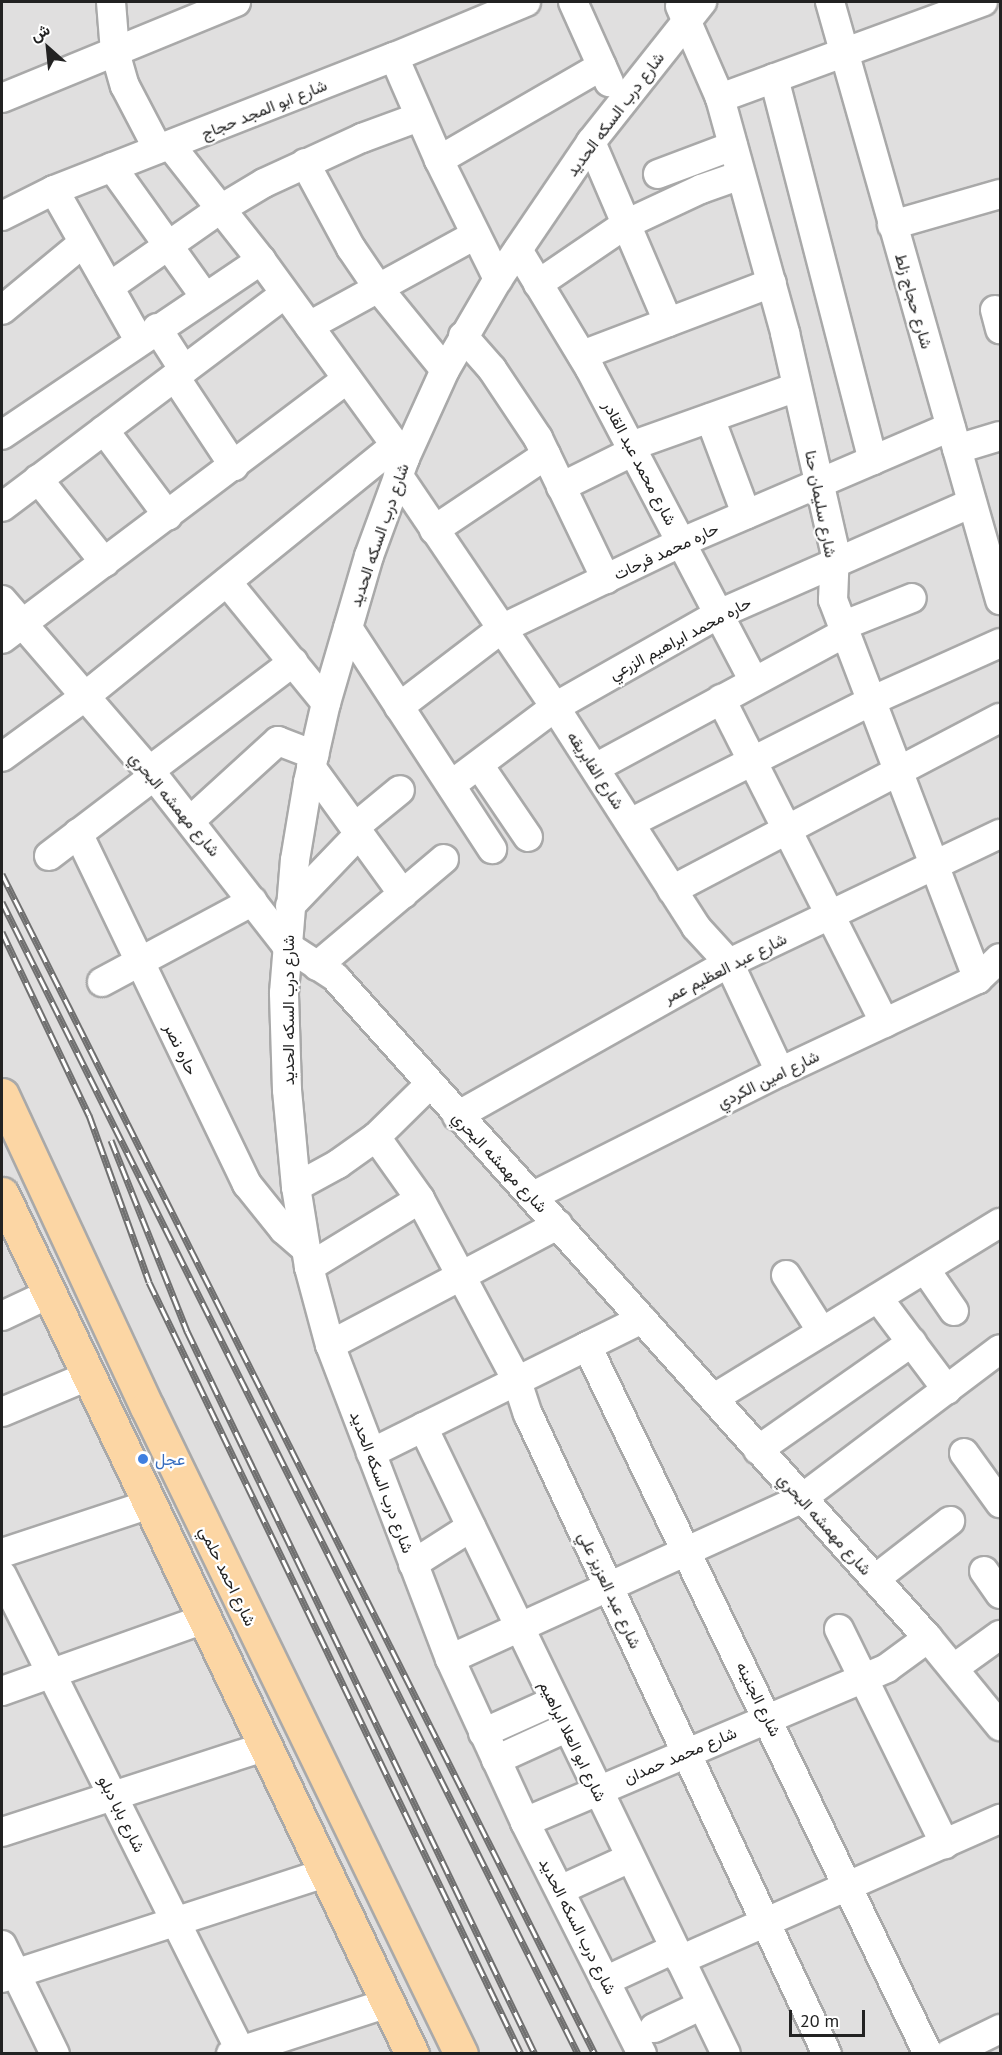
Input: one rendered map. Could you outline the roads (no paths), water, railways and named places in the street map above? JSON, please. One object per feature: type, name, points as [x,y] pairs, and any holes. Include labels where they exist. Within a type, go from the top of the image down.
[{"type":"main road","name":"شارع احمد حلمي","points":[[2,1095],[398,1927],[461,2054]]},
{"type":"main road","points":[[6,1215],[49,1293],[263,1747],[412,2054]]},
{"type":"main road","points":[[361,1946],[398,1927]]},
{"type":"street","name":"شارع الفابريقه","points":[[111,2],[115,52],[125,86],[164,147],[261,260],[347,379],[400,460],[434,530],[555,707],[696,927],[729,963],[780,1072]]},
{"type":"street","points":[[2,98],[236,2]]},
{"type":"street","name":"شارع ابو المجد حجاج","points":[[2,216],[54,190],[394,57],[526,2]]},
{"type":"street","points":[[573,2],[621,106]]},
{"type":"street","name":"شارع حجاج زلط","points":[[830,2],[953,438],[998,585]]},
{"type":"street","points":[[720,98],[969,4]]},
{"type":"street","name":"شارع سليمان حنا","points":[[690,7],[720,98],[772,284],[797,387],[834,562],[830,588],[978,979]]},
{"type":"street","name":"شارع درب السكه الحديد","points":[[642,2054],[525,1822],[450,1659],[330,1345],[307,1258],[296,1187],[286,1071],[286,945],[312,761],[326,703],[400,460],[445,369],[498,279],[591,142],[621,106],[690,7]]},
{"type":"street","points":[[394,57],[439,160],[498,279]]},
{"type":"street","points":[[439,160],[602,66]]},
{"type":"street","points":[[774,78],[873,460]]},
{"type":"street","points":[[109,287],[219,210],[305,163],[419,117]]},
{"type":"street","points":[[591,142],[668,322]]},
{"type":"street","points":[[658,174],[733,146]]},
{"type":"street","points":[[305,163],[351,248],[379,289],[445,369]]},
{"type":"street","points":[[112,167],[205,297]]},
{"type":"street","points":[[538,284],[626,224],[701,189],[741,176]]},
{"type":"street","points":[[54,190],[109,287],[179,373],[234,466]]},
{"type":"street","points":[[892,225],[1000,197]]},
{"type":"street","points":[[309,326],[476,235]]},
{"type":"street","points":[[2,310],[83,243]]},
{"type":"street","name":"شارع محمد عبد القادر","points":[[518,250],[582,355],[754,681]]},
{"type":"street","points":[[2,435],[148,334],[261,260]]},
{"type":"street","points":[[582,355],[772,284]]},
{"type":"street","points":[[2,507],[285,294]]},
{"type":"street","points":[[463,336],[516,403],[546,455],[606,579]]},
{"type":"street","points":[[12,633],[347,379]]},
{"type":"street","points":[[561,487],[632,448],[797,387]]},
{"type":"street","points":[[710,418],[746,514]]},
{"type":"street","points":[[104,430],[168,516]]},
{"type":"street","name":"حاره محمد فرحات","points":[[399,707],[501,629],[682,542],[873,460],[953,438],[1000,436]]},
{"type":"street","points":[[434,530],[546,455]]},
{"type":"street","points":[[2,757],[83,698],[227,582],[400,460]]},
{"type":"street","points":[[38,479],[105,563]]},
{"type":"street","name":"حاره محمد ابراهيم الزرعي","points":[[451,785],[555,707],[719,614],[972,503]]},
{"type":"street","points":[[227,582],[326,703]]},
{"type":"street","points":[[595,768],[844,629],[912,598]]},
{"type":"street","name":"شارع مهمشه البحري","points":[[2,600],[12,633],[83,698],[152,774],[286,945],[335,977],[429,1085],[533,1196],[801,1499],[928,1638],[1000,1726]]},
{"type":"street","points":[[348,628],[492,849]]},
{"type":"street","points":[[630,823],[871,701],[1000,643]]},
{"type":"street","points":[[49,855],[293,662]]},
{"type":"street","points":[[721,699],[885,1023]]},
{"type":"street","points":[[672,890],[786,827],[1000,718]]},
{"type":"street","points":[[190,821],[281,739],[312,761],[357,831],[403,894]]},
{"type":"street","points":[[479,765],[528,837]]},
{"type":"street","points":[[290,906],[357,831],[400,790]]},
{"type":"street","name":"حاره نصر","points":[[78,833],[247,1184],[307,1258]]},
{"type":"street","name":"شارع عبد العظيم عمر","points":[[457,1116],[729,963],[1000,834]]},
{"type":"street","points":[[317,966],[444,859]]},
{"type":"street","points":[[102,982],[253,901]]},
{"type":"street","name":"شارع امين الكردي","points":[[533,1196],[780,1072],[978,979],[1000,958]]},
{"type":"street","points":[[296,1187],[338,1164],[376,1137],[429,1085]]},
{"type":"street","name":"شارع عبد العزيز علي","points":[[376,1137],[420,1199],[517,1381],[608,1587],[827,2054]]},
{"type":"street","points":[[307,1258],[420,1199]]},
{"type":"street","points":[[330,1345],[558,1225]]},
{"type":"street","points":[[714,1398],[925,1269],[998,1228]]},
{"type":"street","points":[[925,1269],[954,1311]]},
{"type":"street","points":[[786,1275],[822,1332]]},
{"type":"street","points":[[2,1316],[49,1293]]},
{"type":"street","points":[[878,1298],[946,1390]]},
{"type":"street","points":[[371,1453],[642,1319]]},
{"type":"street","points":[[758,1450],[912,1342]]},
{"type":"street","name":"شارع الجنينه","points":[[587,1346],[768,1717],[846,1887],[928,2054]]},
{"type":"street","points":[[450,1659],[801,1499],[1000,1349]]},
{"type":"street","points":[[2,1412],[88,1376]]},
{"type":"street","name":"شارع ابو العلا ابراهيم","points":[[423,1427],[566,1728],[726,2054]]},
{"type":"street","points":[[964,1453],[1000,1503]]},
{"type":"street","points":[[2,1553],[150,1504]]},
{"type":"street","points":[[875,1579],[950,1521]]},
{"type":"street","points":[[413,1564],[471,1527]]},
{"type":"street","points":[[984,1571],[1000,1594]]},
{"type":"street","name":"شارع بابا دبلو","points":[[2,1575],[176,1921],[238,2052]]},
{"type":"street","points":[[2,1691],[204,1619]]},
{"type":"street","points":[[839,1629],[945,1844]]},
{"type":"street","points":[[954,1668],[1000,1635]]},
{"type":"street","name":"شارع محمد حمدان","points":[[525,1822],[899,1662],[928,1638]]},
{"type":"street","points":[[483,1733],[554,1701]]},
{"type":"street","points":[[496,1760],[566,1728]]},
{"type":"street","points":[[2,1832],[263,1747]]},
{"type":"street","points":[[605,1981],[767,1922],[1000,1819]]},
{"type":"street","points":[[560,1890],[630,1858]]},
{"type":"street","points":[[9,1976],[325,1873]]},
{"type":"street","points":[[2,1945],[9,1976],[55,2054]]},
{"type":"street","points":[[238,2052],[388,2003]]},
{"type":"street","points":[[654,2028],[702,2005]]},
{"type":"street","points":[[949,2054],[1000,2029]]},
{"type":"railway","points":[[2,874],[595,2054]]},
{"type":"railway","points":[[2,902],[578,2054]]},
{"type":"railway","points":[[2,932],[89,1115],[149,1282],[521,2054]]},
{"type":"railway","points":[[111,1140],[187,1331],[535,2054]]},
{"type":"place","name":"عجل","points":[[143,1459]]}]
